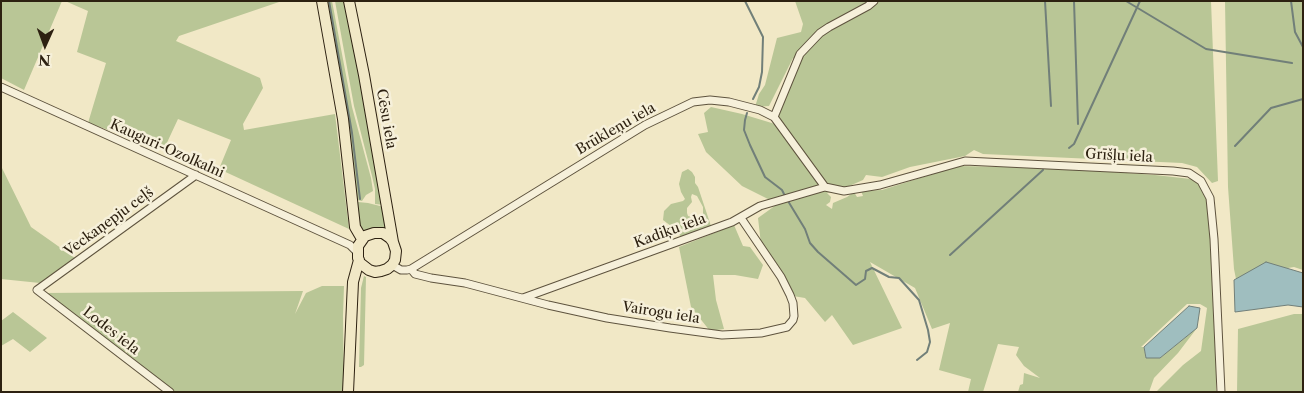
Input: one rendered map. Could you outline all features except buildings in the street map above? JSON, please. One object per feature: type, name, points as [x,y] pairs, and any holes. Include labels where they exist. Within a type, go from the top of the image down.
[{"type":"main road","points":[[322,1],[343,119],[362,272],[355,392]]},
{"type":"main road","name":"Cēsu iela","points":[[349,1],[396,251],[392,263]]},
{"type":"main road","points":[[348,392],[353,282],[360,252],[369,234],[387,235],[393,242]]},
{"type":"main road","points":[[360,252],[375,272],[382,271],[392,263]]},
{"type":"street","points":[[825,187],[774,117],[800,54],[825,30],[871,4]]},
{"type":"street","name":"Kauguri-Ozolkalni","points":[[1,87],[323,233],[350,242],[360,252]]},
{"type":"street","name":"Brūkleņu iela","points":[[410,269],[637,130],[693,102],[710,100],[729,102],[760,110],[774,117]]},
{"type":"street","name":"Grīšļu iela","points":[[825,187],[844,190],[880,185],[965,161],[1189,173],[1201,181],[1210,198],[1214,239],[1221,392]]},
{"type":"street","name":"Veckaņepju ceļš","points":[[37,290],[196,175]]},
{"type":"street","name":"Kadiķu iela","points":[[523,298],[732,222],[760,206],[825,187]]},
{"type":"street","name":"Vairogu iela","points":[[410,269],[416,274],[431,278],[465,283],[607,318],[670,328],[722,335],[762,333],[787,327],[794,316],[790,295],[781,277],[741,218]]},
{"type":"street","points":[[392,263],[402,270],[410,269]]},
{"type":"street","name":"Lodes iela","points":[[37,290],[170,392]]},
{"type":"green space","points":[[1,1],[62,1],[24,90],[1,78]]},
{"type":"green space","points":[[65,1],[282,1],[179,36],[176,41],[260,78],[263,88],[243,124],[244,130],[335,114],[349,229],[219,169],[231,140],[178,119],[164,149],[88,123],[106,63],[77,52],[88,11]]},
{"type":"green space","points":[[326,1],[332,1],[352,107],[371,178],[373,191],[366,195],[362,201],[357,200],[354,166]]},
{"type":"green space","points":[[335,1],[345,1],[384,205],[375,204],[375,189],[354,106]]},
{"type":"green space","points":[[795,1],[1211,1],[1218,181],[1212,183],[1197,167],[1182,163],[983,154],[974,150],[965,156],[910,167],[882,177],[866,175],[863,180],[840,190],[827,193],[831,197],[830,202],[826,205],[832,209],[833,203],[854,192],[857,197],[863,196],[861,191],[882,190],[958,166],[1057,168],[1200,180],[1206,193],[1212,226],[1216,392],[1156,392],[1183,365],[1201,351],[1207,308],[1200,304],[1187,304],[1141,347],[1144,347],[1146,358],[1160,358],[1197,328],[1178,353],[1154,378],[1149,392],[1018,392],[1020,385],[1023,384],[1024,373],[1040,378],[1024,366],[1016,355],[1019,347],[998,344],[983,392],[968,392],[971,379],[939,370],[950,323],[932,329],[915,288],[870,262],[902,328],[853,345],[832,315],[825,322],[805,298],[793,296],[761,244],[758,218],[776,205],[772,201],[742,186],[706,152],[698,134],[708,132],[704,113],[711,107],[775,124],[799,65],[793,58],[769,106],[755,107],[759,94],[765,85],[777,38],[801,32],[803,24]]},
{"type":"green space","points":[[1225,1],[1303,1],[1303,270],[1294,267],[1276,270],[1238,289],[1234,269],[1228,187]]},
{"type":"green space","points":[[1,166],[31,227],[75,258],[40,283],[1,279]]},
{"type":"green space","points":[[688,169],[695,177],[695,183],[711,226],[681,237],[675,229],[663,220],[664,211],[671,204],[685,199],[679,184],[682,172]],"holes":[[[692,194],[697,196],[703,207],[703,214],[695,218],[688,216],[687,208],[692,202]]]},
{"type":"green space","points":[[358,202],[384,207],[389,231],[360,231]]},
{"type":"green space","points":[[734,225],[743,246],[750,247],[763,265],[758,279],[735,275],[713,275],[716,300],[724,329],[710,331],[691,307],[679,247]]},
{"type":"green space","points":[[364,276],[366,277],[364,365],[359,367],[361,288]]},
{"type":"green space","points":[[322,286],[344,286],[344,392],[171,392],[124,356],[138,338],[122,355],[43,293],[303,291],[295,314],[306,293]]},
{"type":"green space","points":[[13,312],[47,338],[30,352],[13,339],[1,346],[1,321]]},
{"type":"green space","points":[[1294,314],[1303,314],[1303,392],[1237,392],[1238,329]]},
{"type":"water","points":[[1266,262],[1303,273],[1303,307],[1288,305],[1235,312],[1234,280]]},
{"type":"water","points":[[1189,306],[1200,308],[1197,328],[1160,358],[1146,358],[1144,347]]},
{"type":"waterway","points":[[329,1],[352,133],[360,199]]},
{"type":"waterway","points":[[745,1],[763,37],[762,72],[759,87],[753,99]]},
{"type":"waterway","points":[[1045,1],[1051,106]]},
{"type":"waterway","points":[[1074,1],[1078,124]]},
{"type":"waterway","points":[[1126,1],[1206,49],[1292,63]]},
{"type":"waterway","points":[[1069,148],[1074,144],[1140,1]]},
{"type":"waterway","points":[[1291,1],[1295,32],[1303,47]]},
{"type":"waterway","points":[[1235,146],[1271,108],[1303,99]]},
{"type":"waterway","points":[[747,113],[744,130],[750,145],[765,177],[782,190],[785,196]]},
{"type":"waterway","points":[[950,255],[1043,170]]},
{"type":"waterway","points":[[788,201],[805,229],[810,243],[856,285],[865,279],[866,271],[872,268],[889,277],[899,278],[919,300],[930,342],[927,352],[917,360]]}]
